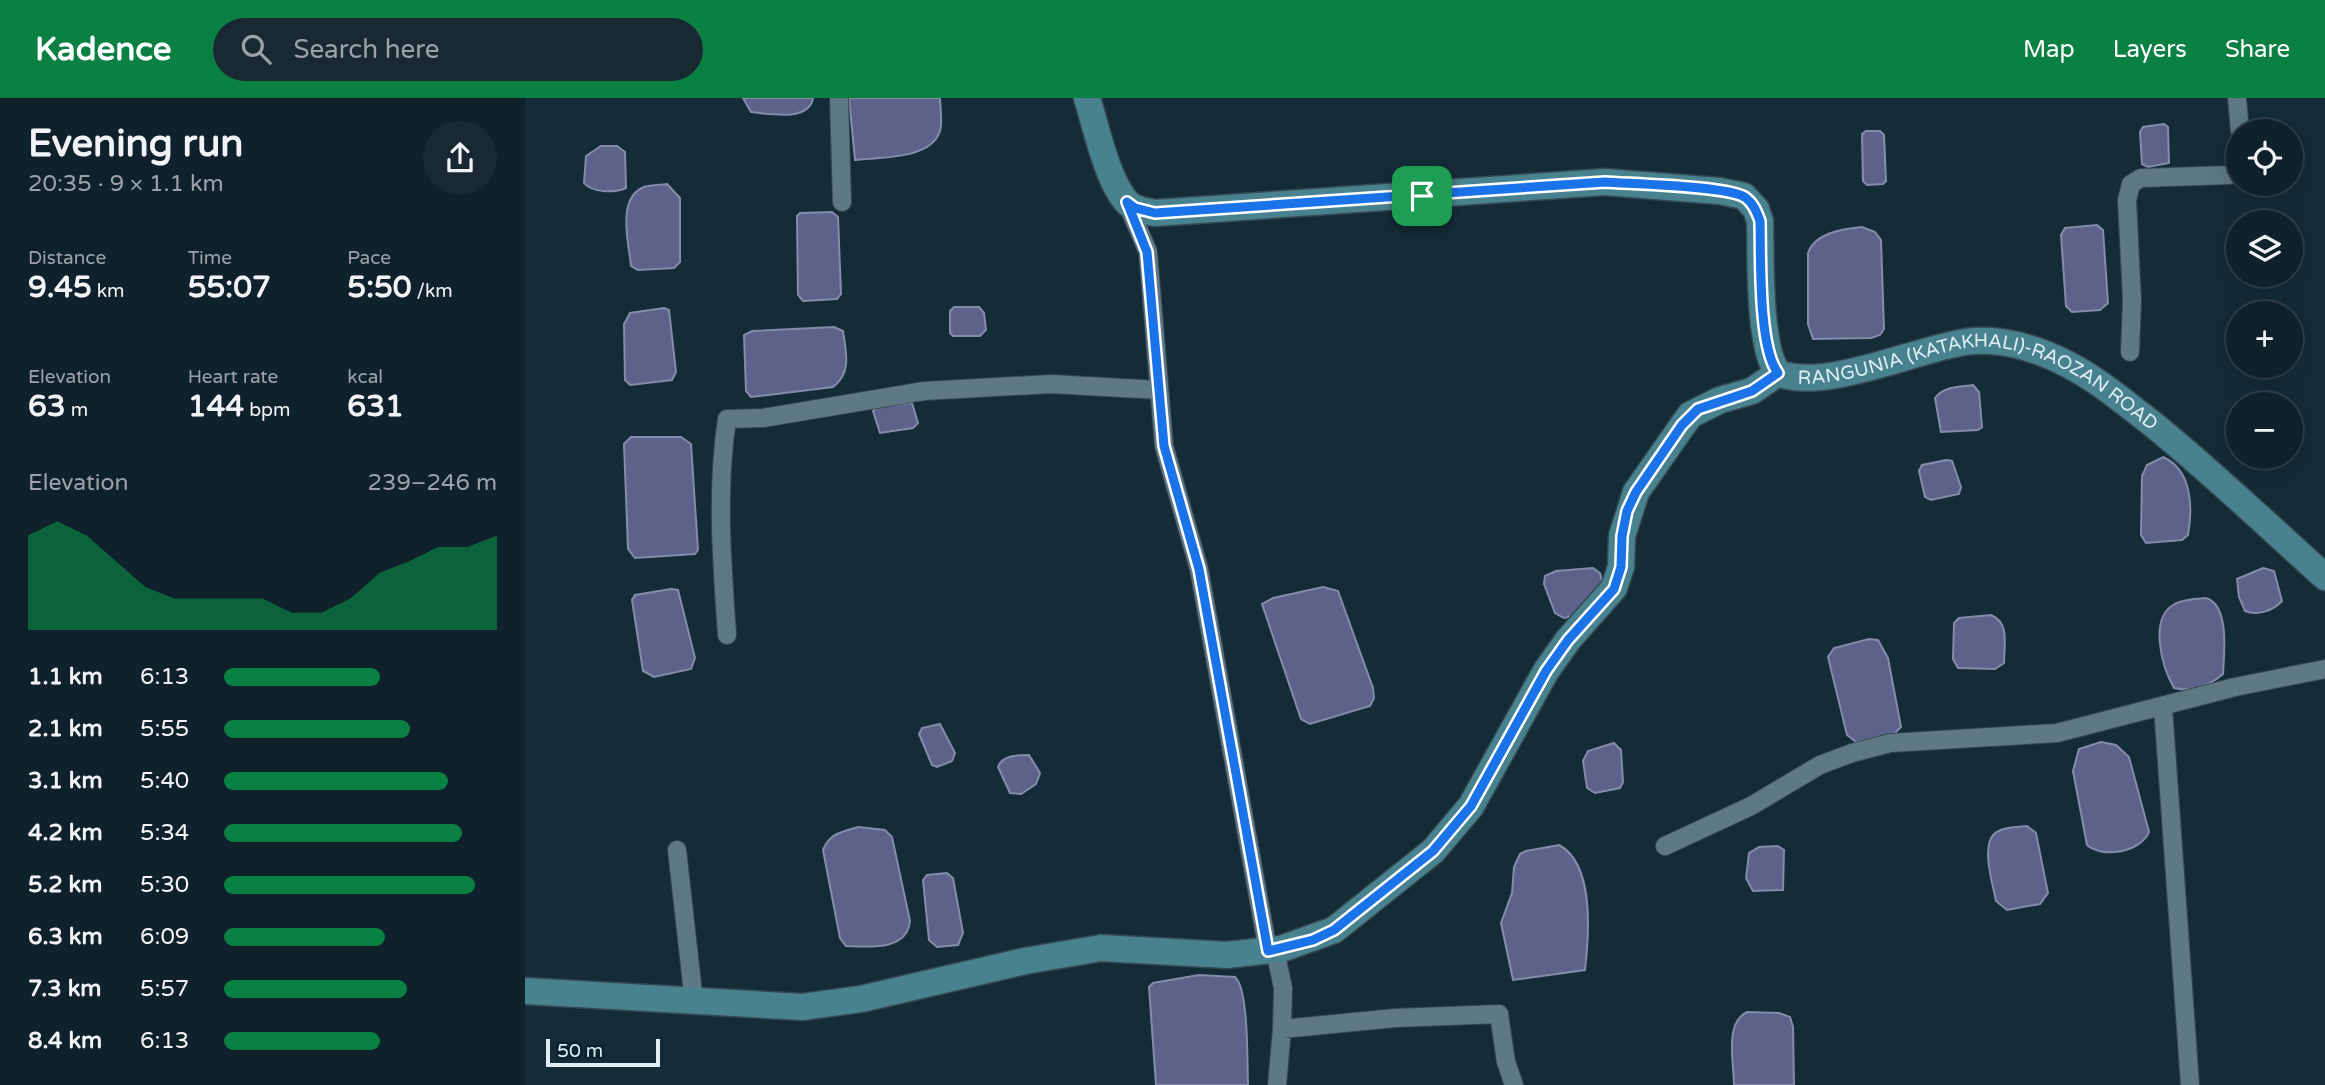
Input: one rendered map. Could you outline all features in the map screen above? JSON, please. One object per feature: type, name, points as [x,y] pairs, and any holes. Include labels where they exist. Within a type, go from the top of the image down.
[{"type":"main road","points":[[1087,98],[1114,180],[1127,202]]},
{"type":"main road","name":"RANGUNIA (KATAKHALI)-RAOZAN ROAD","points":[[1127,202],[1135,208],[1155,213],[1605,182],[1719,191],[1744,196],[1756,209],[1760,221],[1763,304],[1769,355],[1778,373],[1802,377],[1862,370],[1978,340],[2000,341],[2037,351],[2068,364],[2125,402],[2184,449],[2325,578]]},
{"type":"main road","points":[[525,991],[802,1007],[861,999],[1025,961],[1101,948],[1227,955],[1272,950],[1313,940],[1334,930],[1433,851],[1471,806],[1546,671],[1568,640],[1614,589],[1621,567],[1622,536],[1627,511],[1636,492],[1682,425],[1698,409],[1752,391],[1778,373]]},
{"type":"street","points":[[839,98],[842,202]]},
{"type":"street","points":[[2237,98],[2239,119]]},
{"type":"street","points":[[2130,352],[2132,300],[2127,200],[2131,184],[2141,178],[2226,175]]},
{"type":"street","points":[[1127,202],[1147,252],[1164,446],[1199,569],[1272,950],[1283,988],[1277,1085]]},
{"type":"street","points":[[727,635],[720,531],[721,459],[727,419],[763,418],[923,391],[1051,384],[1159,390]]},
{"type":"street","points":[[1665,846],[1751,806],[1820,765],[1852,753],[1890,743],[2057,733],[2235,687],[2325,669]]},
{"type":"street","points":[[2163,707],[2190,1085]]},
{"type":"street","points":[[677,850],[694,1002]]},
{"type":"street","points":[[1282,1029],[1395,1018],[1499,1014],[1506,1062],[1514,1085]]},
{"type":"water","points":[[743,98],[813,98],[804,111],[777,115],[751,112]]},
{"type":"water","points":[[849,98],[940,98],[940,131],[935,140],[915,152],[855,160]]},
{"type":"water","points":[[2164,124],[2168,127],[2169,163],[2148,167],[2142,164],[2140,132],[2143,127]]},
{"type":"water","points":[[1866,131],[1880,131],[1884,135],[1886,181],[1883,184],[1867,185],[1863,181],[1862,134]]},
{"type":"water","points":[[601,146],[617,146],[625,152],[626,188],[604,191],[592,189],[584,183],[586,156]]},
{"type":"water","points":[[667,184],[680,198],[680,262],[674,268],[638,270],[631,266],[627,234],[630,201],[635,193],[644,187]]},
{"type":"water","points":[[832,212],[838,217],[841,294],[837,299],[803,301],[798,295],[797,216],[800,213]]},
{"type":"water","points":[[2097,225],[2103,230],[2108,303],[2100,310],[2072,312],[2066,306],[2061,235],[2065,228]]},
{"type":"water","points":[[1862,227],[1875,232],[1881,240],[1884,329],[1880,335],[1871,338],[1813,339],[1808,324],[1808,253],[1823,237]]},
{"type":"water","points":[[954,307],[979,307],[984,313],[986,330],[980,336],[953,336],[950,333],[950,311]]},
{"type":"water","points":[[664,308],[669,310],[676,372],[672,380],[630,385],[625,380],[624,324],[630,313]]},
{"type":"water","points":[[834,327],[843,331],[846,362],[843,375],[833,387],[751,397],[746,391],[744,335],[752,331]]},
{"type":"water","points":[[1973,385],[1979,392],[1982,427],[1978,430],[1941,432],[1935,398],[1947,389]]},
{"type":"water","points":[[912,403],[918,423],[913,428],[880,433],[873,411],[877,407]]},
{"type":"water","points":[[631,437],[681,437],[691,444],[698,550],[695,554],[635,558],[628,549],[624,444]]},
{"type":"water","points":[[2163,457],[2173,463],[2185,480],[2190,501],[2188,535],[2182,540],[2146,543],[2141,535],[2142,476],[2147,465]]},
{"type":"water","points":[[1952,461],[1961,487],[1959,494],[1931,500],[1925,497],[1919,471],[1922,465]]},
{"type":"water","points":[[1593,568],[1600,573],[1603,586],[1577,615],[1564,618],[1555,613],[1544,584],[1545,576],[1556,571]]},
{"type":"water","points":[[2263,568],[2274,571],[2282,601],[2265,612],[2245,611],[2239,597],[2237,579]]},
{"type":"water","points":[[1323,587],[1338,591],[1373,688],[1374,698],[1370,706],[1310,724],[1301,719],[1262,604],[1273,598]]},
{"type":"water","points":[[678,590],[695,658],[691,669],[654,677],[643,671],[632,600],[635,595]]},
{"type":"water","points":[[2206,598],[2214,602],[2222,620],[2223,674],[2200,687],[2174,688],[2162,656],[2161,621],[2176,603]]},
{"type":"water","points":[[1991,615],[1997,618],[2003,629],[2004,663],[1995,669],[1958,668],[1953,659],[1954,623],[1959,618]]},
{"type":"water","points":[[1869,639],[1878,640],[1888,658],[1901,727],[1895,733],[1856,742],[1847,735],[1828,657],[1834,648]]},
{"type":"water","points":[[940,724],[955,753],[952,761],[937,767],[932,765],[919,734],[922,728]]},
{"type":"water","points":[[2101,742],[2116,745],[2129,757],[2149,832],[2145,839],[2130,849],[2102,852],[2087,845],[2073,771],[2079,749]]},
{"type":"water","points":[[1614,743],[1621,750],[1623,782],[1620,788],[1595,793],[1587,788],[1583,761],[1588,751]]},
{"type":"water","points":[[1029,755],[1040,773],[1036,784],[1021,794],[1010,793],[998,767],[1000,763],[1007,758]]},
{"type":"water","points":[[2027,826],[2036,833],[2048,893],[2040,904],[2007,910],[1996,901],[1988,848],[1994,834],[2001,830]]},
{"type":"water","points":[[858,827],[885,830],[892,837],[910,921],[902,938],[886,945],[846,946],[840,938],[823,850],[833,837]]},
{"type":"water","points":[[1559,845],[1571,854],[1584,884],[1588,920],[1585,970],[1513,980],[1501,923],[1512,893],[1514,867],[1520,854],[1526,851]]},
{"type":"water","points":[[1778,846],[1784,850],[1783,890],[1753,891],[1746,878],[1749,853],[1759,847]]},
{"type":"water","points":[[947,873],[953,878],[963,933],[958,945],[937,947],[929,940],[923,880],[927,875]]},
{"type":"water","points":[[1199,975],[1235,977],[1240,984],[1245,1011],[1248,1085],[1156,1085],[1149,987],[1153,983]]},
{"type":"water","points":[[1747,1012],[1779,1013],[1790,1017],[1793,1027],[1794,1085],[1734,1085],[1733,1034],[1740,1017]]},
{"type":"route","points":[[1605,182],[1719,191],[1744,196],[1756,209],[1760,221],[1763,304],[1769,355],[1772,366],[1778,373],[1752,391],[1698,409],[1682,425],[1636,492],[1627,511],[1622,536],[1621,567],[1614,589],[1568,640],[1546,671],[1471,806],[1433,851],[1360,912],[1334,930],[1313,940],[1268,951],[1199,569],[1164,446],[1147,252],[1127,202],[1135,208],[1155,213],[1422,196],[1605,182]]}]
